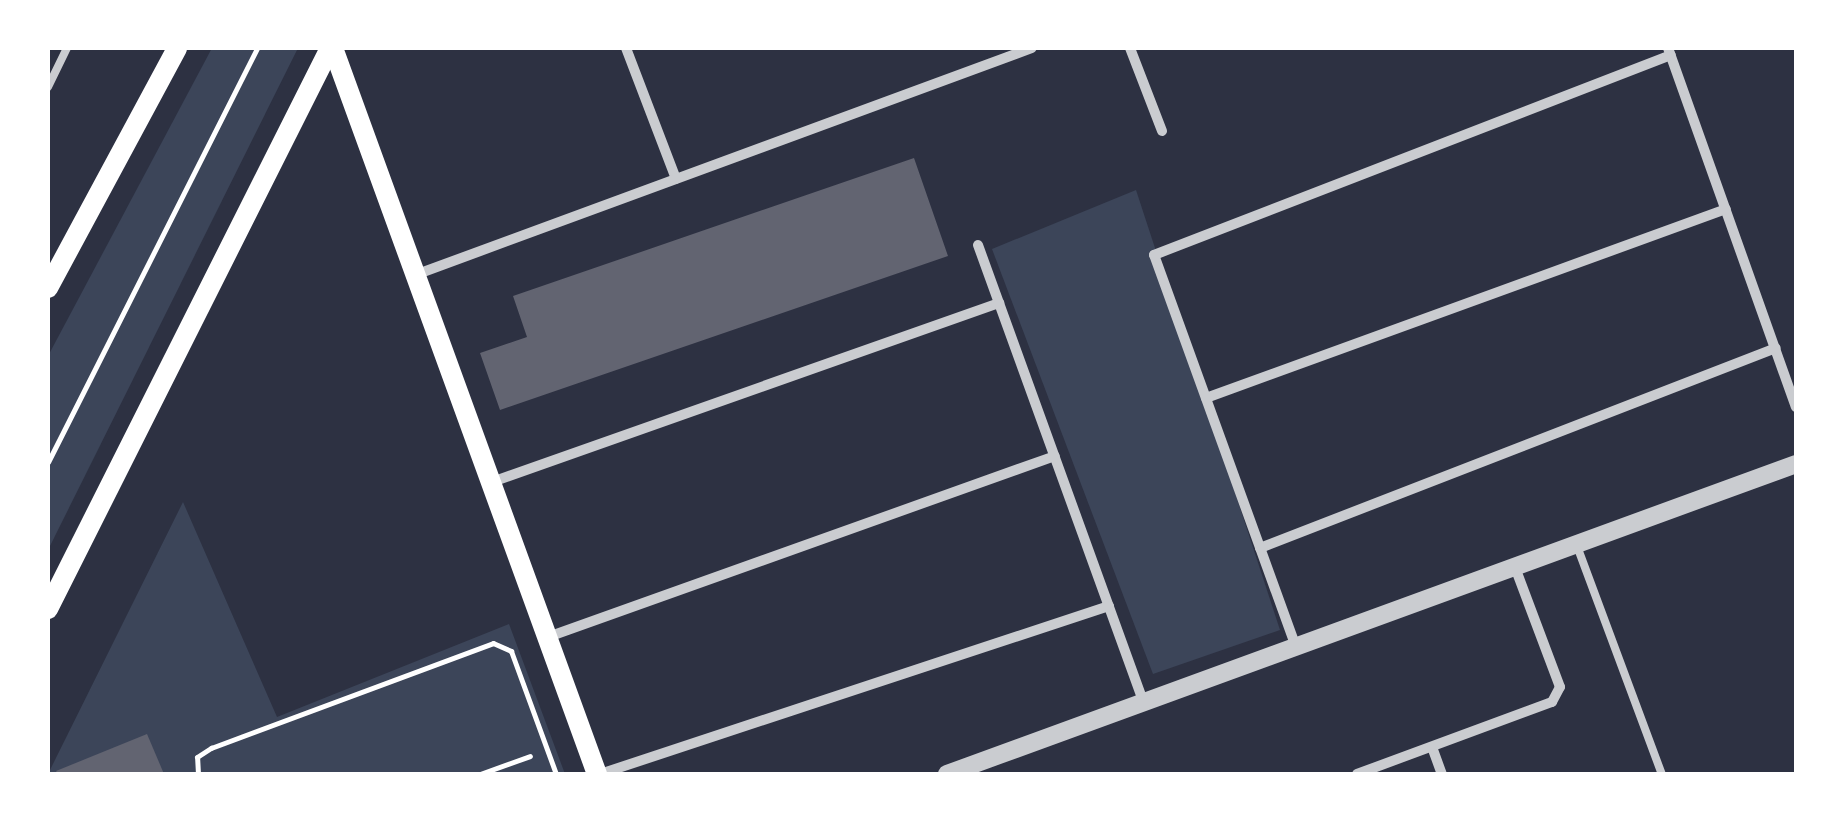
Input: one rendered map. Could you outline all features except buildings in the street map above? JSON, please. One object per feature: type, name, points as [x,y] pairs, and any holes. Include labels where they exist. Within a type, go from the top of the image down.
[{"type":"main road","points":[[48,288],[177,48]]},
{"type":"main road","points":[[332,48],[598,774]]},
{"type":"main road","points":[[48,610],[332,48]]},
{"type":"street","points":[[626,48],[676,179]]},
{"type":"street","points":[[416,275],[1032,48]]},
{"type":"street","points":[[1130,48],[1162,131]]},
{"type":"street","points":[[1296,647],[1154,255],[1669,52],[1796,407]]},
{"type":"street","points":[[1206,398],[1726,209]]},
{"type":"street","points":[[978,244],[1144,702]]},
{"type":"street","points":[[491,482],[1000,303]]},
{"type":"street","points":[[1260,548],[1776,348]]},
{"type":"street","points":[[547,638],[1055,456]]},
{"type":"street","points":[[947,774],[1516,570],[1796,464]]},
{"type":"street","points":[[1357,774],[1552,702],[1560,687],[1516,570]]},
{"type":"street","points":[[598,774],[1109,606]]},
{"type":"street","points":[[1432,747],[1442,774]]},
{"type":"lane","points":[[48,87],[67,48]]},
{"type":"lane","points":[[1577,546],[1662,774]]},
{"type":"path","points":[[48,462],[257,48]]},
{"type":"path","points":[[198,774],[197,757],[210,748],[494,644],[511,651],[556,774]]},
{"type":"path","points":[[480,774],[530,756]]},
{"type":"shaded area","points":[[212,48],[298,48],[48,550],[48,356]]},
{"type":"shaded area","points":[[1136,190],[1280,630],[1153,674],[992,249]]},
{"type":"shaded area","points":[[183,502],[277,717],[509,624],[565,774],[48,774]]}]
